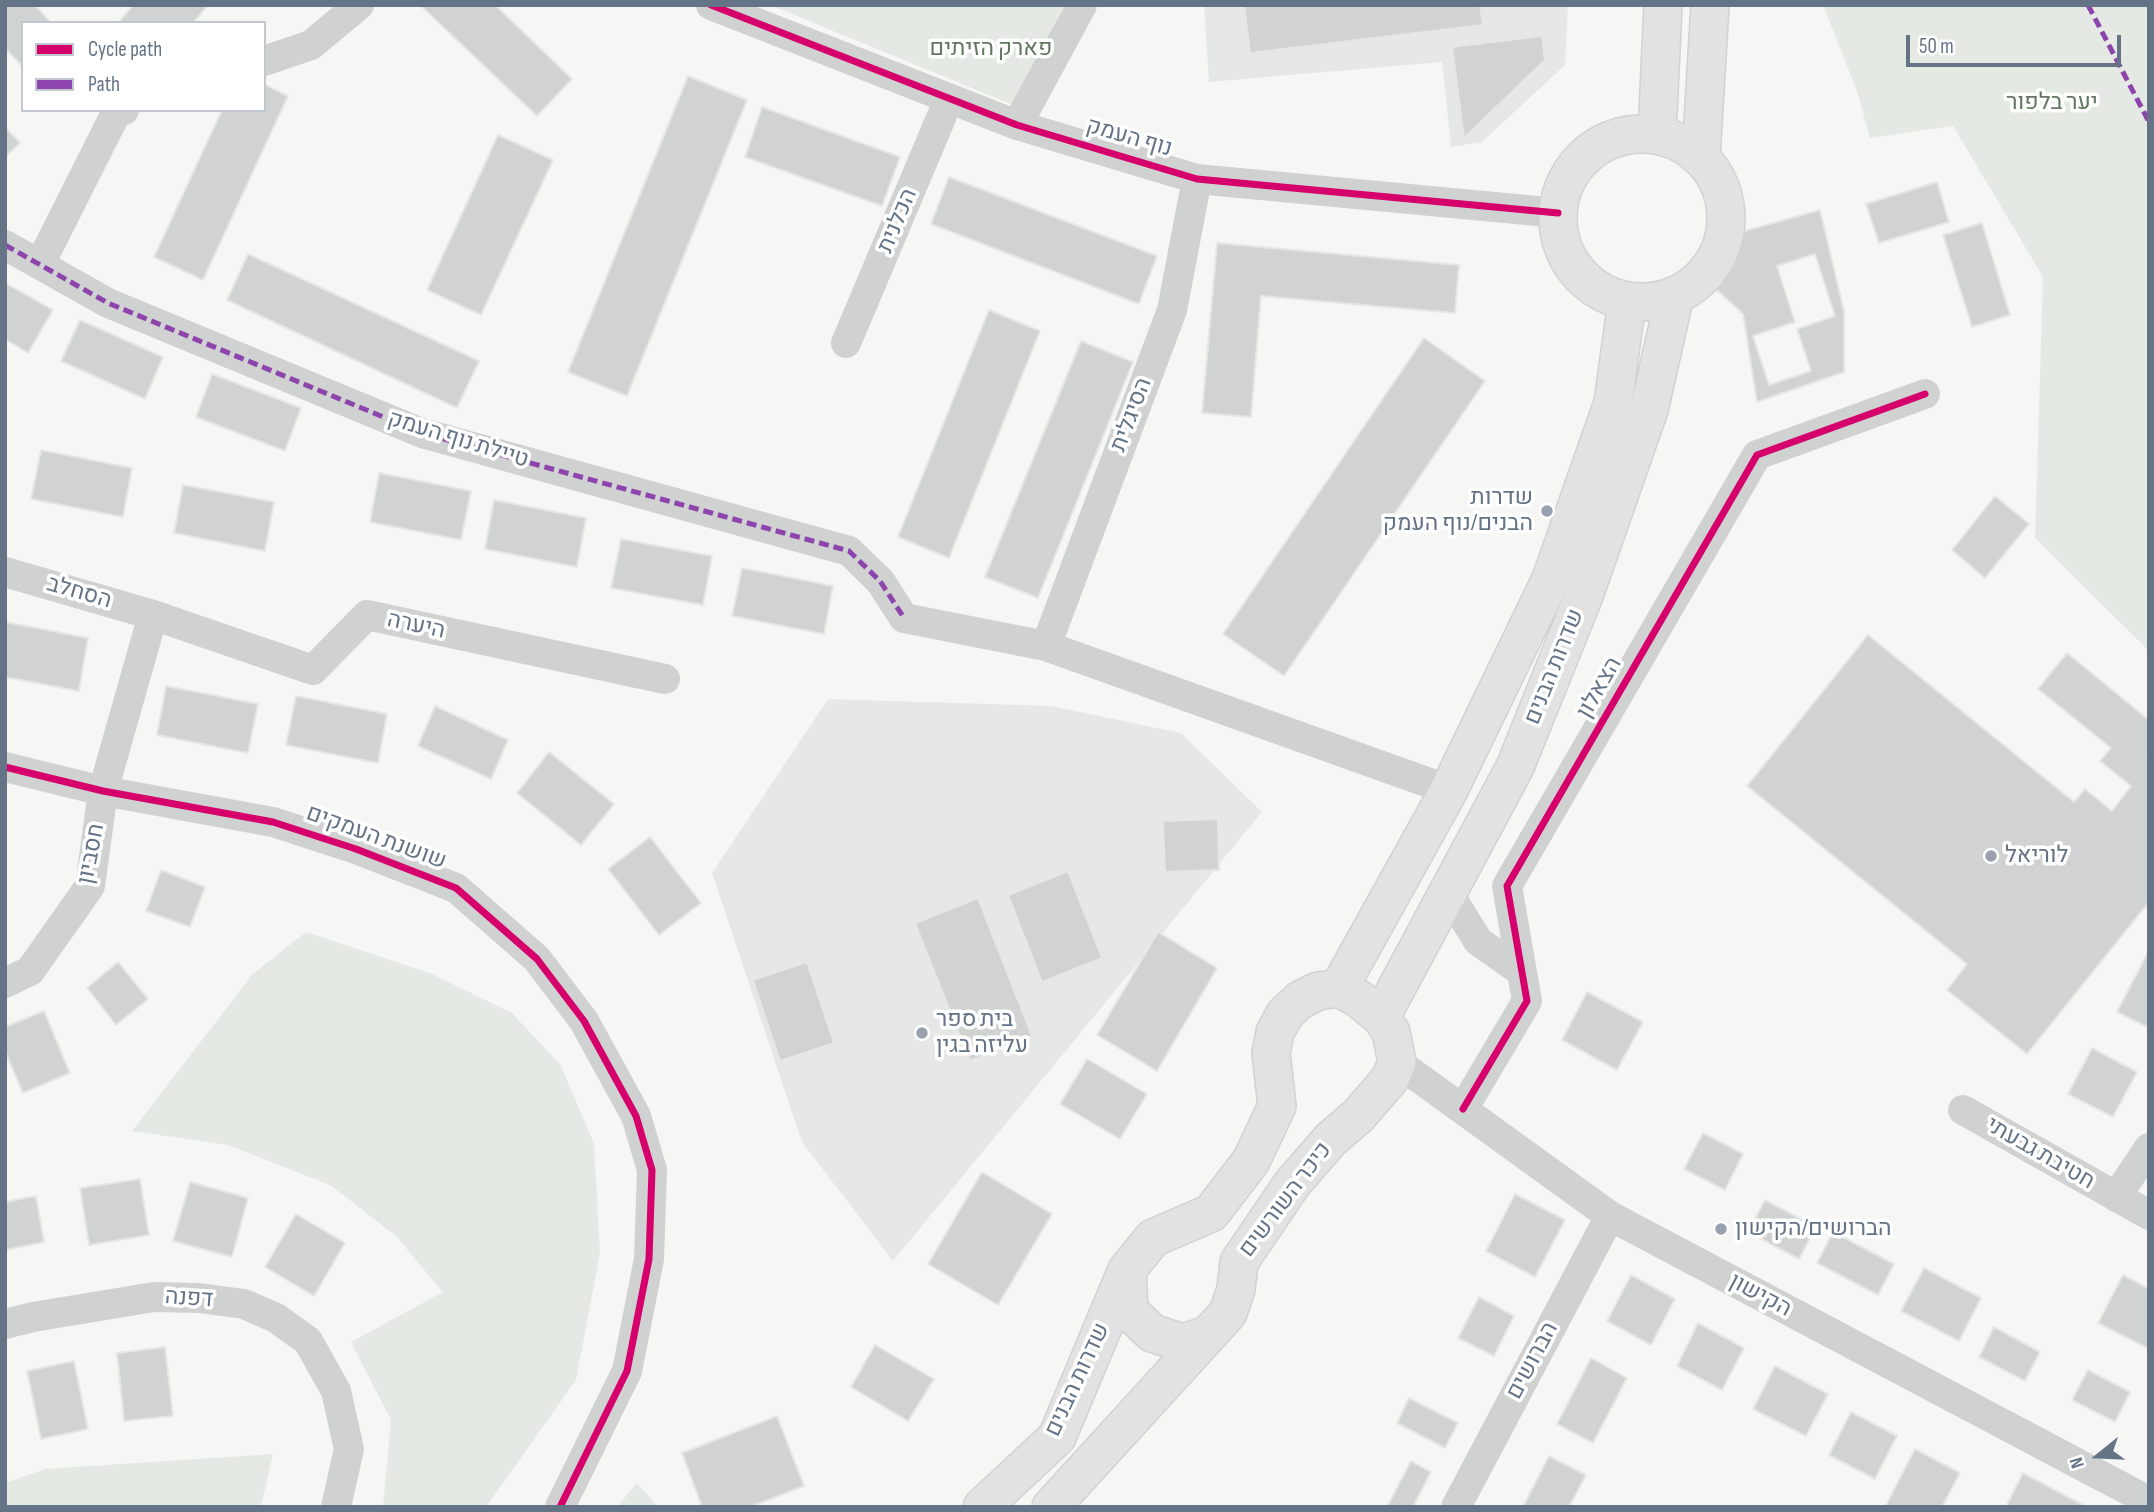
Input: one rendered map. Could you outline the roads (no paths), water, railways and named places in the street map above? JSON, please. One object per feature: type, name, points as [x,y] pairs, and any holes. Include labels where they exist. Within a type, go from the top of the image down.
[{"type":"main road","points":[[1657,135],[1664,5]]},
{"type":"main road","points":[[1701,158],[1710,5]]},
{"type":"main road","points":[[1629,134],[1657,135],[1681,143],[1701,158],[1717,180],[1725,206],[1725,234],[1715,259],[1698,281],[1675,295],[1651,302],[1627,301],[1604,293],[1584,279],[1569,260],[1560,237],[1558,213],[1564,185],[1580,161],[1602,143],[1629,134]]},
{"type":"main road","name":"שדרות הבנים","points":[[1381,1017],[1515,767],[1585,593],[1649,410],[1675,295]]},
{"type":"main road","name":"שדרות הבנים","points":[[1339,988],[1449,790],[1551,579],[1612,403],[1627,301]]},
{"type":"main road","points":[[1208,1335],[1182,1343],[1152,1334],[1129,1311],[1127,1270],[1153,1238],[1211,1213],[1251,1161],[1277,1106],[1271,1053],[1275,1032],[1285,1014],[1300,1000],[1318,991],[1339,988],[1359,999],[1381,1017],[1391,1032],[1397,1062]]},
{"type":"main road","name":"כיכר השורשים","points":[[1208,1335],[1228,1313],[1236,1289],[1239,1262],[1284,1195],[1331,1139],[1377,1096],[1390,1079],[1397,1062]]},
{"type":"main road","name":"שדרות הבנים","points":[[982,1507],[1057,1437],[1127,1270]]},
{"type":"main road","points":[[1051,1507],[1208,1335]]},
{"type":"street","points":[[266,60],[311,45],[359,5]]},
{"type":"street","name":"נוף העמק","points":[[710,5],[1017,125],[1198,179],[1558,213]]},
{"type":"street","points":[[1017,125],[1082,5]]},
{"type":"street","name":"הכלנית","points":[[846,343],[949,99]]},
{"type":"street","points":[[40,264],[119,112]]},
{"type":"street","name":"הסיגלית","points":[[1046,646],[1172,310],[1198,179]]},
{"type":"street","name":"טיילת נוף העמק","points":[[5,245],[108,303],[422,433],[849,551],[880,581],[904,618],[1046,646]]},
{"type":"street","name":"הצאלון","points":[[1462,1108],[1527,1001],[1507,886],[1758,455],[1925,394]]},
{"type":"street","name":"הסחלב","points":[[5,572],[153,615]]},
{"type":"street","name":"היערה","points":[[153,615],[313,670],[367,615],[665,679]]},
{"type":"street","name":"חסביון","points":[[5,983],[30,971],[90,887],[103,791],[153,615]]},
{"type":"street","points":[[1046,646],[1449,790]]},
{"type":"street","name":"שושנת העמקים","points":[[5,767],[103,791],[273,822],[356,849],[456,888],[537,960],[584,1021],[636,1116],[652,1170],[649,1259],[627,1371],[560,1507]]},
{"type":"street","points":[[1448,891],[1478,941],[1522,972]]},
{"type":"street","name":"הקישון","points":[[1397,1062],[1610,1216],[2143,1498]]},
{"type":"street","name":"חטיבת גבעתי","points":[[1963,1110],[2149,1215]]},
{"type":"street","name":"חטיבת גבעתי","points":[[2116,1197],[2149,1148]]},
{"type":"street","name":"הברושים","points":[[1456,1507],[1610,1216]]},
{"type":"street","name":"דפנה","points":[[5,1324],[155,1297],[199,1298],[244,1304],[276,1318],[308,1340],[336,1391],[349,1449],[336,1507]]},
{"type":"place","name":"שדרות הבנים/נוף העמק","points":[[1547,511]]},
{"type":"place","name":"לוריאל","points":[[1991,856]]},
{"type":"place","name":"בית ספר עליזה בגין","points":[[922,1033]]},
{"type":"place","name":"הברושים/הקישון","points":[[1721,1229]]},
{"type":"park label","name":"פארק הזיתים","points":[[991,49]]},
{"type":"park label","name":"יער בלפור","points":[[2052,103]]}]
